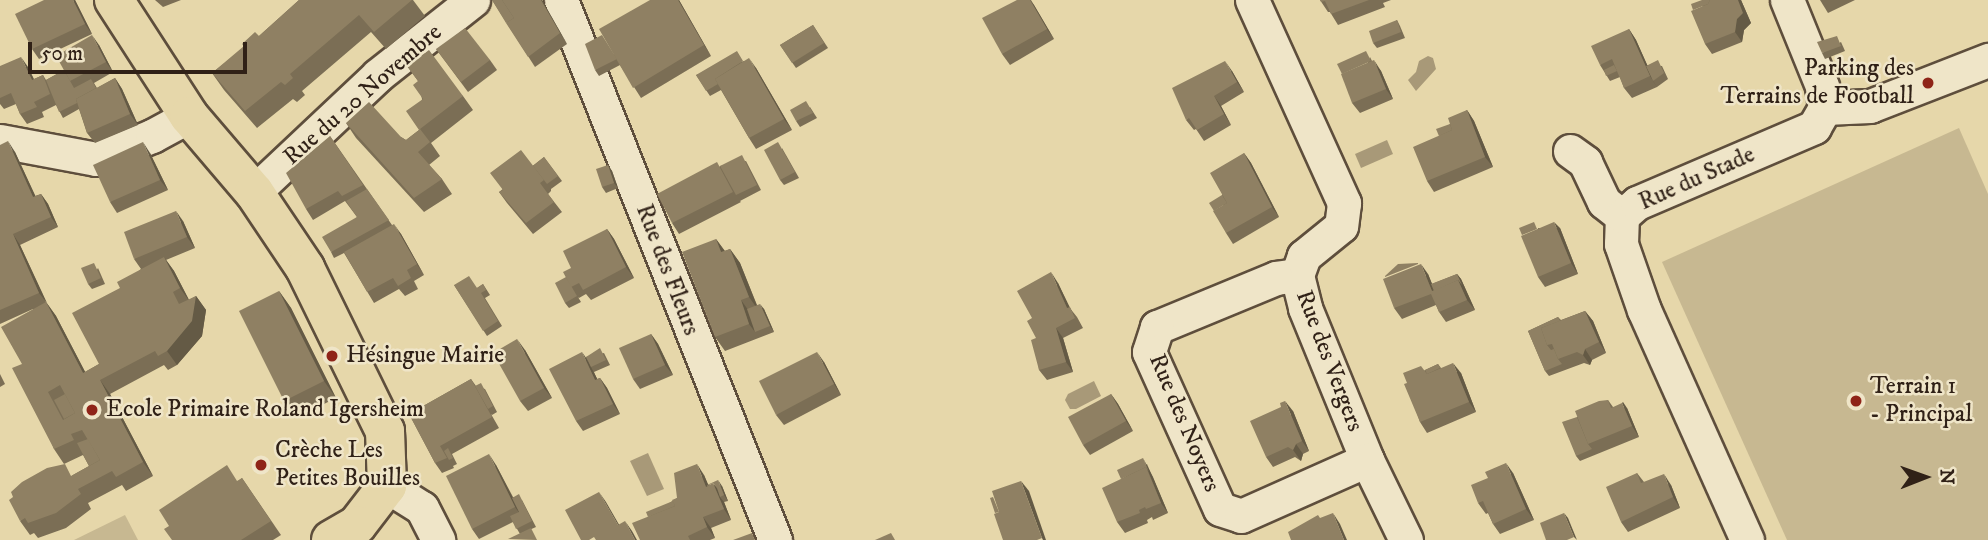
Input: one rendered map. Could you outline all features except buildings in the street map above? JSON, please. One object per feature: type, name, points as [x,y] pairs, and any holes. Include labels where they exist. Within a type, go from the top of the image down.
[{"type":"main road","points":[[114,0],[189,116],[254,192],[305,268],[385,431],[387,486],[356,525],[331,540]]},
{"type":"street","name":"Rue du 20 Novembre","points":[[254,192],[378,75],[473,0]]},
{"type":"street","name":"Rue des Fleurs","points":[[561,0],[775,540]]},
{"type":"street","name":"Rue des Vergers","points":[[1252,0],[1344,203],[1341,226],[1304,256],[1297,275],[1305,308],[1367,460],[1406,540]]},
{"type":"street","points":[[1787,0],[1822,86],[1825,108],[1870,106],[1988,60]]},
{"type":"street","name":"Rue du Stade","points":[[1747,540],[1644,310],[1621,244],[1622,216],[1637,203],[1814,127],[1825,108]]},
{"type":"street","points":[[0,141],[96,159],[152,136],[189,116]]},
{"type":"street","points":[[1570,151],[1585,162],[1604,202],[1622,216]]},
{"type":"street","name":"Rue des Noyers","points":[[1297,275],[1276,278],[1157,327],[1149,352],[1220,509],[1241,516],[1367,460]]},
{"type":"street","points":[[387,486],[422,508],[438,540]]},
{"type":"shaded area","points":[[1428,56],[1433,58],[1436,69],[1416,91],[1408,80],[1416,72],[1419,61]]},
{"type":"shaded area","name":"Terrain 1 - Principal","points":[[1959,128],[1988,194],[1988,540],[1787,540],[1662,262]]},
{"type":"shaded area","points":[[1387,140],[1393,154],[1361,168],[1355,154]]},
{"type":"shaded area","points":[[1094,381],[1101,396],[1076,409],[1070,409],[1065,400],[1068,394]]},
{"type":"shaded area","points":[[648,453],[664,489],[647,496],[630,461]]},
{"type":"shaded area","points":[[125,515],[138,540],[74,540]]},
{"type":"place","name":"Parking des Terrains de Football","points":[[1928,83]]},
{"type":"place","name":"Hésingue Mairie","points":[[332,356]]},
{"type":"place","name":"Terrain 1 - Principal","points":[[1856,401]]},
{"type":"place","name":"Ecole Primaire Roland Igersheim","points":[[92,410]]},
{"type":"place","name":"Crèche Les Petites Bouilles","points":[[261,465]]}]
